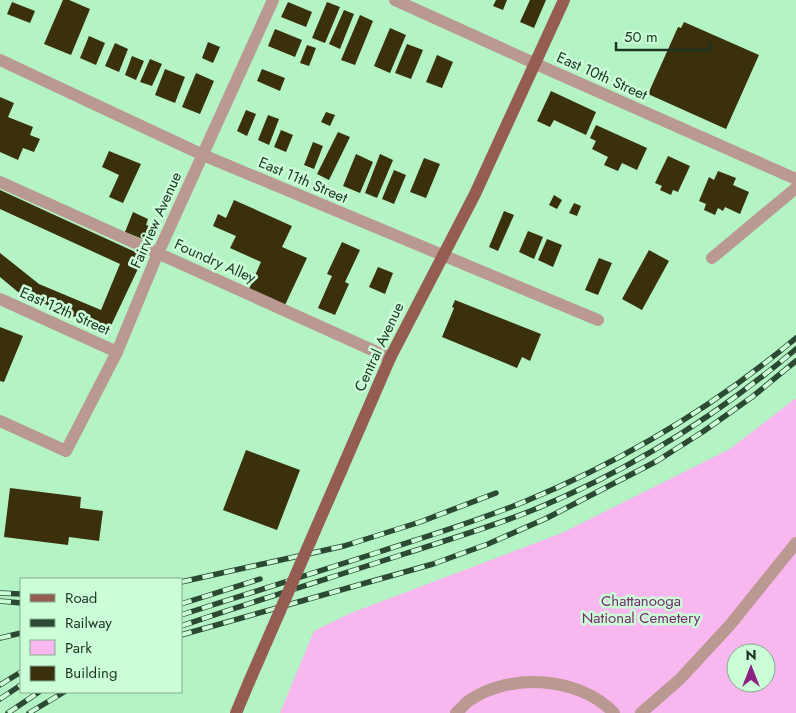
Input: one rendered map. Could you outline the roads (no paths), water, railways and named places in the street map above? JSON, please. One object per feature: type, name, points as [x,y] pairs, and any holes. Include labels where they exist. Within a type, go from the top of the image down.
[{"type":"main road","name":"Central Avenue","points":[[236,713],[390,358],[475,194],[564,0]]},
{"type":"street","name":"Fairview Avenue","points":[[0,421],[66,451],[117,352],[158,253],[273,0]]},
{"type":"street","name":"East 10th Street","points":[[395,0],[796,180]]},
{"type":"street","name":"East 11th Street","points":[[0,60],[203,155],[598,320]]},
{"type":"street","name":"Foundry Alley","points":[[0,182],[390,358]]},
{"type":"street","points":[[712,258],[796,188]]},
{"type":"street","name":"East 12th Street","points":[[0,299],[117,352]]},
{"type":"street","points":[[641,713],[680,679],[730,625],[796,543]]},
{"type":"street","points":[[456,713],[470,700],[492,690],[516,683],[535,682],[561,684],[587,694],[606,704],[614,713]]},
{"type":"railway","points":[[182,615],[453,528],[508,508],[562,485],[633,450],[701,409],[733,387],[796,338]]},
{"type":"railway","points":[[182,626],[485,528],[569,495],[638,460],[671,440],[735,397],[796,349]]},
{"type":"railway","points":[[182,635],[433,564],[488,544],[547,518],[657,461],[752,397],[796,361]]},
{"type":"railway","points":[[182,582],[344,546],[420,522],[496,493]]},
{"type":"railway","points":[[182,604],[260,579]]},
{"type":"railway","points":[[0,593],[20,594]]},
{"type":"railway","points":[[0,601],[20,603]]},
{"type":"railway","points":[[0,638],[20,633]]},
{"type":"railway","points":[[0,685],[20,673]]},
{"type":"railway","points":[[0,699],[20,686]]},
{"type":"railway","points":[[8,713],[38,693]]},
{"type":"railway","points":[[29,713],[62,693]]},
{"type":"park label","name":"Chattanooga National Cemetery","points":[[641,610]]}]
